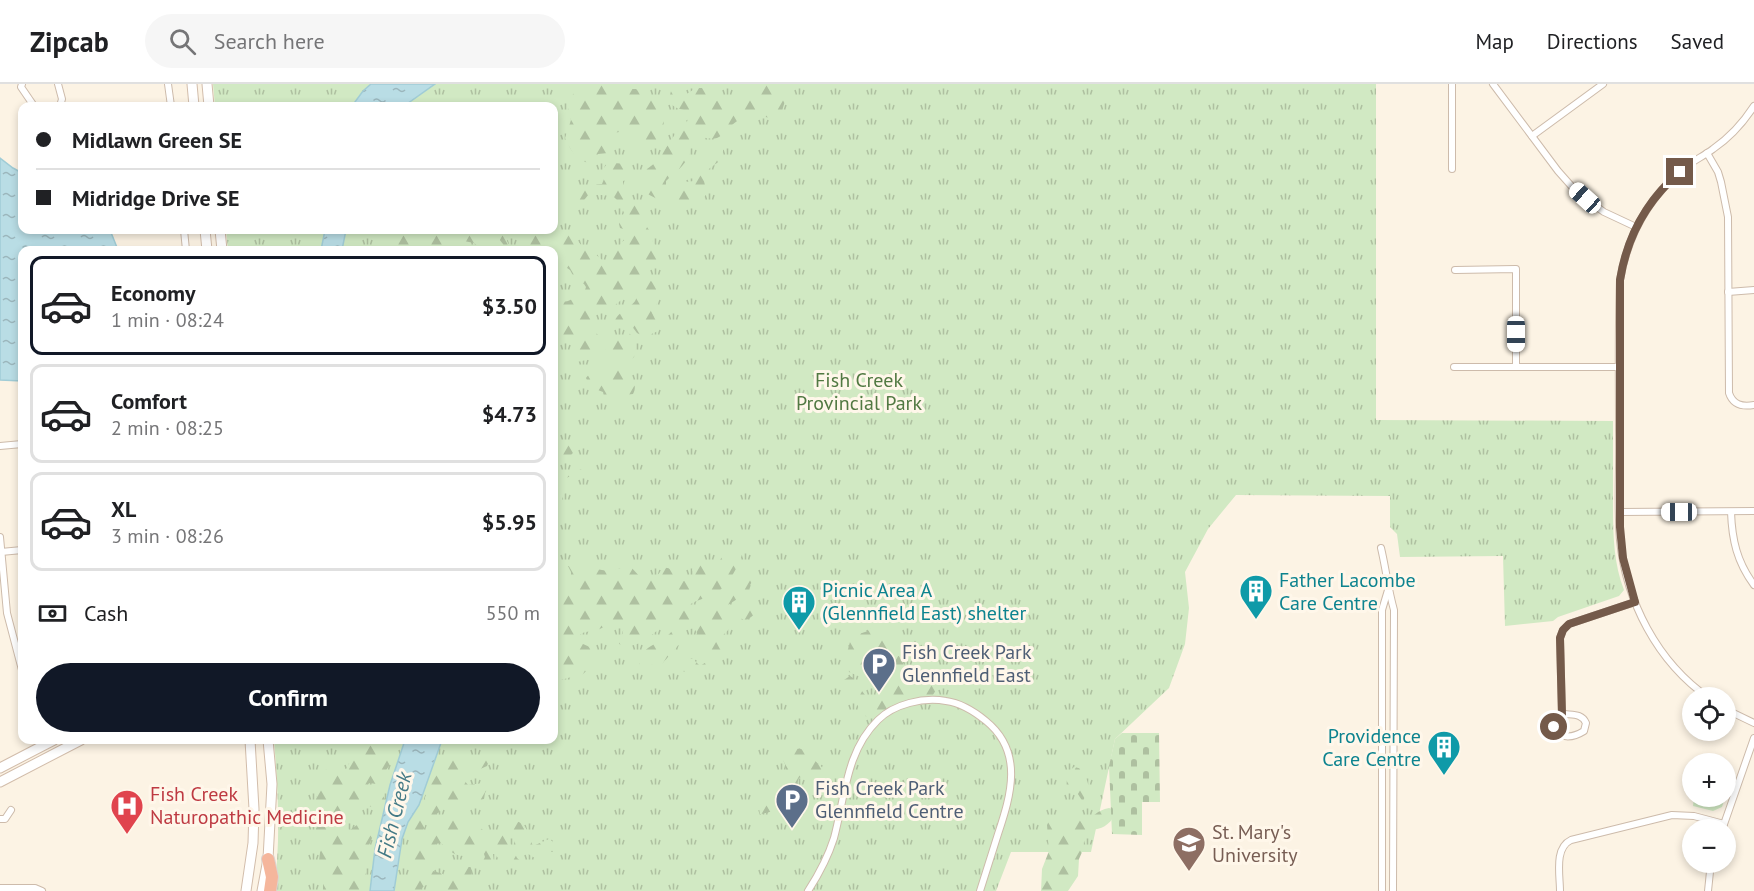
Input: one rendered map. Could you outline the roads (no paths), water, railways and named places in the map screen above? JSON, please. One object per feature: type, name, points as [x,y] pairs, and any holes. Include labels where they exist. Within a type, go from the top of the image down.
[{"type":"highway","points":[[268,859],[272,877],[270,891]]},
{"type":"main road","points":[[192,84],[194,102]]},
{"type":"main road","points":[[207,84],[209,102]]},
{"type":"main road","points":[[0,768],[48,744]]},
{"type":"main road","points":[[0,782],[73,744]]},
{"type":"main road","points":[[246,891],[253,843],[254,809],[250,744]]},
{"type":"main road","points":[[262,891],[268,859],[272,784],[268,744]]},
{"type":"street","points":[[22,84],[21,87],[31,102]]},
{"type":"street","points":[[58,84],[61,102]]},
{"type":"street","points":[[168,84],[170,102]]},
{"type":"street","points":[[1452,84],[1452,169]]},
{"type":"street","points":[[1493,84],[1558,171],[1585,198],[1604,212],[1636,226]]},
{"type":"street","points":[[1532,136],[1603,84]]},
{"type":"street","points":[[1696,687],[1666,657],[1651,635],[1635,602],[1623,558],[1620,512],[1620,280],[1625,255],[1636,226],[1649,204],[1664,186],[1688,165],[1738,128],[1754,106]]},
{"type":"street","points":[[1707,153],[1718,172],[1727,207],[1729,393],[1736,404],[1754,405]]},
{"type":"street","points":[[1455,270],[1516,269],[1516,366]]},
{"type":"street","points":[[1728,292],[1754,291]]},
{"type":"street","points":[[1454,367],[1619,367]]},
{"type":"street","points":[[0,446],[18,444]]},
{"type":"street","points":[[1620,512],[1754,511]]},
{"type":"street","points":[[1731,512],[1732,533],[1737,555],[1741,566],[1754,585]]},
{"type":"street","points":[[0,537],[7,613],[18,655]]},
{"type":"street","points":[[1381,548],[1394,610],[1393,891]]},
{"type":"street","points":[[1,552],[18,550]]},
{"type":"street","points":[[1382,891],[1382,610],[1388,590]]},
{"type":"street","points":[[1562,715],[1560,638],[1563,630],[1569,624],[1635,602]]},
{"type":"street","points":[[808,891],[830,849],[850,767],[861,741],[878,720],[887,713],[912,702],[935,699],[957,704],[984,719],[1001,735],[1010,757],[1011,779],[1008,802],[980,891]]},
{"type":"street","points":[[1736,714],[1754,723]]},
{"type":"street","points":[[1562,715],[1577,715],[1583,718],[1586,723],[1584,731],[1568,737],[1559,735],[1554,724],[1556,719],[1562,715]]},
{"type":"street","points":[[1726,819],[1754,738]]},
{"type":"street","points":[[59,744],[63,749]]},
{"type":"street","points":[[0,819],[5,819],[11,810]]},
{"type":"street","points":[[1560,891],[1560,851],[1567,842],[1672,816],[1694,816],[1702,819]]},
{"type":"street","points":[[1708,891],[1710,873]]},
{"type":"street","points":[[0,888],[35,888],[42,891]]},
{"type":"water","points":[[371,84],[435,84],[410,102],[355,102]]},
{"type":"water","points":[[0,158],[18,171],[18,234],[112,234],[116,246],[18,246],[18,381],[0,380]]},
{"type":"water","points":[[324,234],[345,234],[343,246],[322,246]]},
{"type":"water","name":"Fish Creek","points":[[404,744],[441,744],[419,805],[408,822],[402,839],[394,891],[370,891],[375,849],[390,785]]},
{"type":"place","name":"Father Lacombe Care Centre","points":[[1256,620]]},
{"type":"place","name":"Picnic Area A (Glennfield East) shelter","points":[[799,631]]},
{"type":"place","name":"Fish Creek Park Glennfield East","points":[[879,693]]},
{"type":"place","name":"Providence Care Centre","points":[[1444,776]]},
{"type":"place","name":"Fish Creek Park Glennfield Centre","points":[[792,829]]},
{"type":"place","name":"Fish Creek Naturopathic Medicine","points":[[127,835]]},
{"type":"place","name":"St. Mary's University","points":[[1189,872]]},
{"type":"park label","name":"Fish Creek Provincial Park","points":[[859,392]]}]
